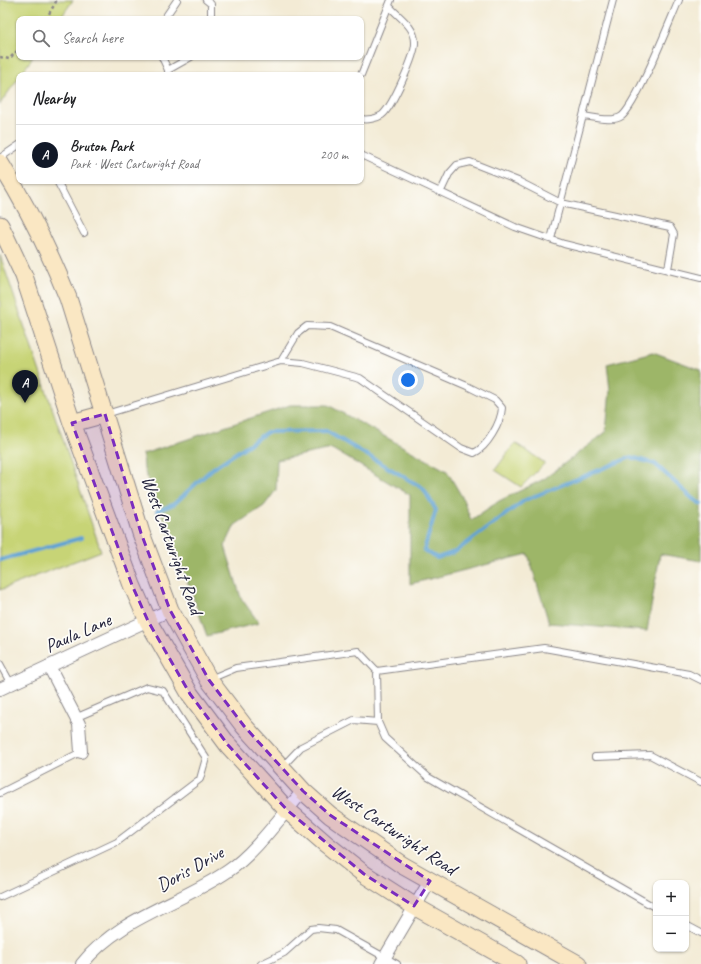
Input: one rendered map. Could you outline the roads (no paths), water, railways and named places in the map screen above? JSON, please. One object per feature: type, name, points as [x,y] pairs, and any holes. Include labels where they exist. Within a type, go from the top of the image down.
[{"type":"main road","name":"West Cartwright Road","points":[[0,163],[20,195],[53,260],[68,298],[141,533],[170,610],[209,680],[244,726],[303,791],[330,815],[402,865],[578,964]]},
{"type":"main road","points":[[0,225],[24,276],[72,423],[115,543],[148,622],[194,700],[228,745],[287,810],[326,844],[364,874],[414,906],[517,964]]},
{"type":"main road","points":[[72,423],[105,414]]},
{"type":"street","name":"Paula Lane","points":[[5,687],[148,622],[170,610]]},
{"type":"street","points":[[49,666],[76,718],[80,732],[81,752]]},
{"type":"street","name":"Doris Drive","points":[[82,964],[90,954],[114,933],[169,902],[205,885],[244,859],[303,791]]},
{"type":"street","points":[[383,960],[430,881]]},
{"type":"lane","points":[[166,16],[177,0]]},
{"type":"lane","points":[[206,0],[211,4],[211,16]]},
{"type":"lane","points":[[362,72],[390,7],[391,0]]},
{"type":"lane","points":[[551,239],[613,0]]},
{"type":"lane","points":[[583,116],[612,119],[621,116],[625,112],[637,93],[679,0]]},
{"type":"lane","points":[[364,119],[369,120],[382,115],[398,89],[412,58],[416,41],[410,27],[390,7]]},
{"type":"lane","points":[[163,60],[168,72]]},
{"type":"lane","points":[[169,72],[187,60]]},
{"type":"lane","points":[[0,158],[16,147]]},
{"type":"lane","points":[[364,156],[442,191],[515,227],[564,244],[701,278]]},
{"type":"lane","points":[[442,191],[449,174],[456,165],[470,162],[518,181],[560,202],[670,227],[674,234],[668,269]]},
{"type":"lane","points":[[59,184],[84,233]]},
{"type":"lane","points":[[105,414],[281,361],[303,363],[360,378],[461,448],[474,453],[480,450],[487,442],[502,415],[502,408],[495,400],[467,386],[330,327],[307,326],[298,333],[281,361]]},
{"type":"lane","points":[[377,671],[544,648],[689,674],[701,680]]},
{"type":"lane","points":[[209,680],[236,668],[358,650],[377,671],[378,722],[384,738],[428,777],[653,906]]},
{"type":"lane","points":[[0,664],[5,687]]},
{"type":"lane","points":[[0,897],[118,842],[200,780],[206,758],[163,691],[147,687],[76,718]]},
{"type":"lane","points":[[282,767],[301,747],[354,720],[378,722]]},
{"type":"lane","points":[[0,793],[81,752]]},
{"type":"lane","points":[[595,757],[650,755],[701,782]]},
{"type":"lane","points":[[689,927],[701,933]]},
{"type":"lane","points":[[261,964],[284,953],[312,929],[318,928],[336,930],[383,960],[398,964]]},
{"type":"waterway","points":[[157,511],[174,504],[212,469],[267,432],[326,431],[423,488],[436,510],[424,550],[437,558],[455,552],[525,500],[631,457],[655,464],[693,499],[701,504]]},
{"type":"waterway","points":[[0,560],[81,538]]},
{"type":"place","name":"Bruton Park","points":[[25,403]]}]
